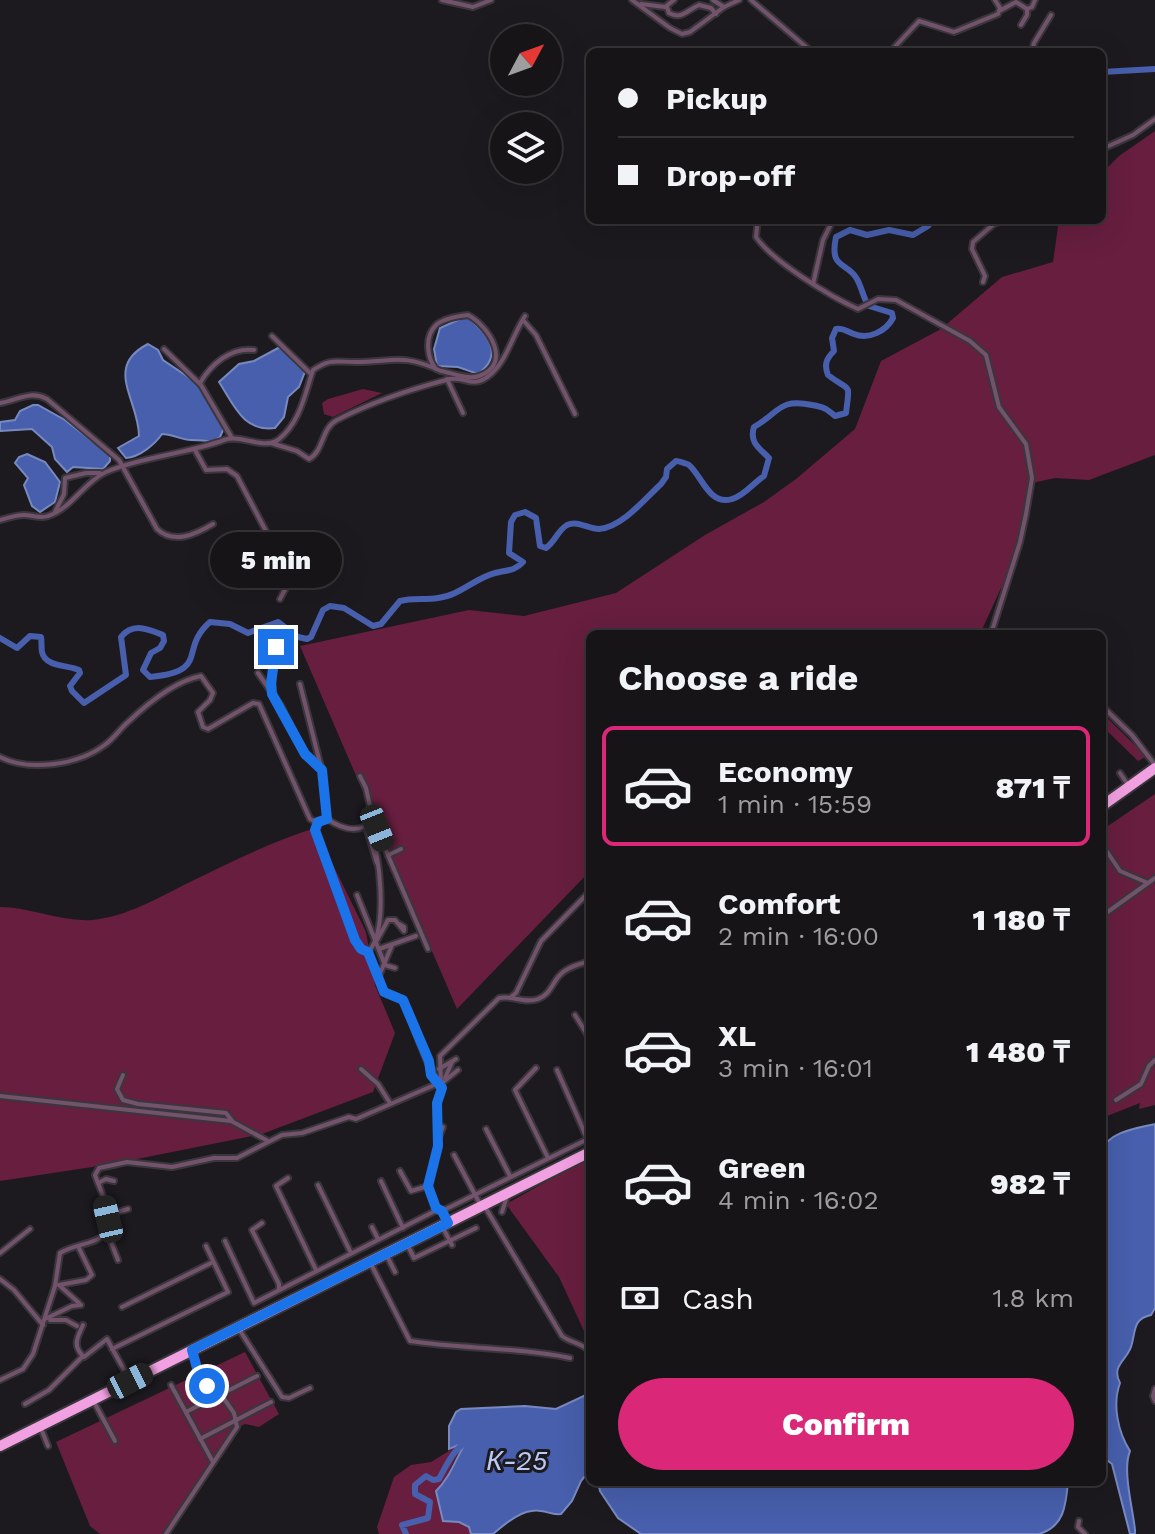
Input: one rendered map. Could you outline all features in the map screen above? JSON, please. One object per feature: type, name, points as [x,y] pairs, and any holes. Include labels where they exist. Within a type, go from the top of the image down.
[{"type":"highway","points":[[1106,803],[1155,767]]},
{"type":"highway","points":[[0,1446],[238,1327],[353,1275],[370,1261],[586,1154]]},
{"type":"street","points":[[442,0],[469,7],[491,0]]},
{"type":"street","points":[[632,0],[682,34],[739,0]]},
{"type":"street","points":[[667,7],[674,0]]},
{"type":"street","points":[[713,0],[724,7]]},
{"type":"street","points":[[751,0],[807,48]]},
{"type":"street","points":[[995,0],[1000,10]]},
{"type":"street","points":[[1027,9],[1032,7],[1035,0]]},
{"type":"street","points":[[894,48],[919,21],[956,32],[997,16],[1000,10],[1019,1],[1027,9],[1021,25]]},
{"type":"street","points":[[638,4],[667,7]]},
{"type":"street","points":[[667,7],[669,13],[675,16],[686,14],[699,5],[711,8],[716,14]]},
{"type":"street","points":[[1033,48],[1051,15]]},
{"type":"street","points":[[1106,147],[1142,130],[1155,119]]},
{"type":"street","points":[[813,284],[823,240],[831,224]]},
{"type":"street","points":[[983,282],[985,276],[972,249],[973,242],[994,224]]},
{"type":"street","points":[[757,227],[756,237],[765,248],[828,295],[855,308],[878,299],[896,300],[970,341],[986,355],[999,407],[1026,444],[1032,478],[1020,542],[992,630]]},
{"type":"street","points":[[271,443],[286,431],[300,409],[316,367],[338,360],[353,363],[383,359],[423,362],[436,369],[471,377],[483,374],[496,354],[492,337],[473,317],[461,316],[436,325],[423,362]]},
{"type":"street","points":[[0,520],[22,515],[41,518],[55,513],[102,474],[232,438],[271,443],[297,451],[309,459],[316,454],[333,422],[391,396],[447,379],[477,383],[489,376],[498,366],[524,318],[536,335],[575,414]]},
{"type":"street","points":[[272,336],[311,374]]},
{"type":"street","points":[[164,349],[200,383],[232,438]]},
{"type":"street","points":[[200,383],[214,365],[228,355],[235,351],[254,350]]},
{"type":"street","points":[[428,352],[436,369]]},
{"type":"street","points":[[447,379],[463,413]]},
{"type":"street","points":[[0,403],[29,394],[42,396],[109,450],[123,466],[157,529],[164,535],[189,537],[213,524]]},
{"type":"street","points":[[195,450],[206,470],[227,469],[238,478],[288,573],[289,582],[280,599]]},
{"type":"street","points":[[55,513],[64,494],[66,477],[102,474]]},
{"type":"street","points":[[272,694],[276,635]]},
{"type":"street","points":[[258,673],[305,754],[321,769]]},
{"type":"street","points":[[0,757],[17,765],[34,766],[81,758],[106,744],[129,720],[166,693],[201,676],[213,693],[198,712],[203,727],[208,729],[253,703],[259,704],[310,819],[318,822],[327,819],[351,830],[367,827]]},
{"type":"street","points":[[300,684],[321,769],[327,819]]},
{"type":"street","points":[[1106,710],[1132,735],[1155,767]]},
{"type":"street","points":[[1120,773],[1129,786]]},
{"type":"street","points":[[360,776],[366,788],[367,827],[378,867]]},
{"type":"street","points":[[318,822],[315,830],[361,949],[392,945],[416,936]]},
{"type":"street","points":[[367,827],[388,855],[428,949]]},
{"type":"street","points":[[367,827],[376,845],[382,893],[373,949],[379,976],[386,994],[403,1000],[429,1061],[431,1075],[441,1083]]},
{"type":"street","points":[[388,855],[401,849]]},
{"type":"street","points":[[1106,850],[1120,871],[1148,883]]},
{"type":"street","points":[[1106,913],[1155,878]]},
{"type":"street","points":[[357,895],[376,938]]},
{"type":"street","points":[[509,997],[516,993],[541,941],[586,895]]},
{"type":"street","points":[[376,938],[388,920],[399,924]]},
{"type":"street","points":[[379,976],[392,945]]},
{"type":"street","points":[[373,949],[385,965],[395,968]]},
{"type":"street","points":[[438,1139],[440,1056],[499,998],[539,999],[548,993],[563,972],[586,963]]},
{"type":"street","points":[[575,1015],[586,1033]]},
{"type":"street","points":[[439,1069],[454,1060],[441,1083]]},
{"type":"street","points":[[1116,1100],[1141,1084],[1155,1060]]},
{"type":"street","points":[[536,1068],[515,1090],[548,1158]]},
{"type":"street","points":[[361,1069],[378,1084],[390,1103]]},
{"type":"street","points":[[118,1260],[106,1230],[108,1219],[96,1172],[108,1164],[127,1162],[172,1167],[205,1160],[237,1158],[282,1135],[320,1128],[349,1117],[356,1119],[441,1083],[458,1070]]},
{"type":"street","points":[[557,1070],[586,1134]]},
{"type":"street","points":[[123,1075],[117,1089],[123,1100],[226,1113],[231,1121]]},
{"type":"street","points":[[0,1096],[231,1121],[268,1141]]},
{"type":"street","points":[[443,1127],[428,1186],[451,1243]]},
{"type":"street","points":[[486,1129],[510,1176]]},
{"type":"street","points":[[225,1241],[254,1303],[350,1252],[586,1139]]},
{"type":"street","points":[[454,1155],[562,1336],[586,1348]]},
{"type":"street","points":[[400,1171],[411,1191],[428,1186]]},
{"type":"street","points":[[288,1178],[276,1186],[316,1270]]},
{"type":"street","points":[[98,1183],[106,1179],[114,1181]]},
{"type":"street","points":[[381,1181],[403,1228]]},
{"type":"street","points":[[318,1185],[350,1252]]},
{"type":"street","points":[[502,1212],[508,1193]]},
{"type":"street","points":[[0,1380],[27,1364],[58,1284],[60,1253],[97,1239],[106,1230],[114,1213],[128,1209]]},
{"type":"street","points":[[262,1223],[252,1230],[279,1284],[279,1290]]},
{"type":"street","points":[[372,1227],[378,1239]]},
{"type":"street","points":[[407,1243],[414,1258],[451,1243],[476,1228]]},
{"type":"street","points":[[0,1253],[30,1229]]},
{"type":"street","points":[[58,1284],[86,1280],[92,1275],[78,1246]]},
{"type":"street","points":[[112,1349],[226,1294],[228,1290],[206,1246]]},
{"type":"street","points":[[386,1254],[395,1272]]},
{"type":"street","points":[[122,1307],[214,1261]]},
{"type":"street","points":[[370,1261],[410,1341],[570,1358]]},
{"type":"street","points":[[0,1279],[46,1321],[66,1320],[80,1325],[75,1346],[83,1356]]},
{"type":"street","points":[[46,1321],[72,1306],[81,1305],[58,1284]]},
{"type":"street","points":[[238,1327],[282,1397],[289,1398],[310,1388]]},
{"type":"street","points":[[25,1404],[49,1390],[105,1339],[130,1381]]},
{"type":"street","points":[[166,1534],[221,1448],[236,1431],[236,1420],[220,1394],[200,1379],[192,1350]]},
{"type":"street","points":[[186,1412],[257,1376]]},
{"type":"street","points":[[171,1385],[213,1462]]},
{"type":"street","points":[[1155,1389],[1155,1401]]},
{"type":"street","points":[[93,1400],[115,1441]]},
{"type":"street","points":[[200,1439],[271,1402]]},
{"type":"street","points":[[40,1426],[48,1446]]},
{"type":"street","points":[[1079,1521],[1078,1527],[1085,1534]]},
{"type":"shaded area","points":[[1155,131],[1155,455],[1089,480],[1055,478],[1032,483],[1021,537],[1005,589],[1001,588],[982,630],[586,630],[586,875],[457,1009],[300,646],[469,610],[524,616],[616,593],[796,479],[855,429],[881,361],[941,329],[1002,277],[1053,262],[1058,224],[1106,224],[1106,169]]},
{"type":"shaded area","points":[[363,389],[382,393],[333,417],[324,414],[322,403],[328,399]]},
{"type":"shaded area","points":[[1106,717],[1143,753],[1145,757],[1138,761],[1106,730]]},
{"type":"shaded area","points":[[1155,794],[1155,1105],[1139,1109],[1140,1103],[1106,1116],[1106,827]]},
{"type":"shaded area","points":[[315,828],[366,932],[375,985],[395,1033],[373,1092],[262,1134],[112,1164],[0,1181],[0,907],[80,920],[117,915],[251,853]]},
{"type":"shaded area","points":[[586,1159],[586,1333],[559,1277],[506,1204]]},
{"type":"shaded area","points":[[245,1352],[279,1414],[259,1427],[245,1424],[235,1429],[164,1534],[100,1534],[90,1526],[56,1442]]},
{"type":"shaded area","points":[[467,1440],[447,1478],[442,1509],[443,1520],[469,1527],[471,1534],[379,1534],[377,1527],[394,1477],[411,1465],[431,1462]]},
{"type":"water","points":[[467,316],[486,337],[492,351],[491,359],[478,374],[458,367],[437,366],[434,349],[440,328]]},
{"type":"water","points":[[148,344],[158,350],[163,360],[200,385],[224,428],[220,437],[213,442],[162,434],[147,449],[126,458],[118,448],[139,436],[125,374],[135,353]]},
{"type":"water","points":[[280,347],[306,369],[299,387],[288,397],[284,417],[275,428],[255,426],[235,408],[219,382],[239,364],[254,361]]},
{"type":"water","points":[[33,405],[65,420],[110,455],[110,461],[103,469],[73,467],[67,472],[55,459],[52,447],[32,429],[0,431],[0,422],[15,420],[20,411]]},
{"type":"water","points":[[27,454],[45,462],[60,482],[55,502],[40,512],[32,506],[24,485],[28,478],[15,463]]},
{"type":"water","points":[[1155,1124],[1155,1308],[1151,1315],[1138,1323],[1129,1352],[1117,1372],[1120,1383],[1116,1400],[1118,1418],[1130,1451],[1128,1479],[1135,1534],[1130,1534],[1112,1464],[1106,1459],[1106,1144],[1116,1135]]},
{"type":"water","name":"К-25","points":[[586,1395],[586,1475],[561,1514],[528,1512],[515,1517],[493,1534],[471,1534],[469,1527],[459,1522],[443,1521],[436,1491],[466,1442],[449,1449],[449,1426],[456,1412],[461,1409],[525,1406],[556,1409]]},
{"type":"water","name":"К-25","points":[[599,1486],[1068,1486],[1065,1507],[1059,1521],[1039,1534],[641,1534],[618,1518]]},
{"type":"waterway","points":[[1106,72],[1155,69]]},
{"type":"waterway","points":[[867,303],[853,273],[837,260],[834,248],[836,237],[850,230],[867,235],[889,230],[913,235],[929,224]]},
{"type":"waterway","points":[[0,638],[17,648],[30,636],[41,637],[44,657],[58,665],[79,670],[70,686],[84,703],[126,675],[121,637],[135,628],[163,635],[164,641],[160,648],[151,653],[143,670],[150,677],[169,674],[187,664],[201,632],[210,622],[230,624],[248,633],[278,622],[298,637],[307,639],[311,637],[323,610],[330,606],[344,608],[373,626],[381,624],[400,601],[446,597],[488,575],[514,569],[523,562],[509,553],[511,522],[515,515],[525,512],[536,518],[540,546],[546,548],[567,525],[599,529],[625,518],[661,484],[667,469],[676,461],[689,465],[717,498],[732,499],[764,476],[769,458],[754,441],[754,427],[780,408],[793,403],[822,407],[835,416],[846,413],[847,388],[828,375],[826,362],[834,351],[832,338],[836,329],[860,336],[871,335],[890,323],[892,313],[869,306]]},
{"type":"waterway","points":[[406,1534],[402,1525],[428,1518],[430,1502],[415,1494],[415,1485],[426,1476],[439,1479],[457,1450],[474,1437]]},
{"type":"route","points":[[207,1386],[200,1379],[192,1350],[448,1223],[442,1211],[437,1210],[428,1186],[438,1146],[437,1103],[442,1088],[431,1075],[431,1066],[403,1000],[384,992],[368,952],[359,947],[351,930],[315,830],[318,822],[327,819],[323,774],[305,754],[272,694],[276,647]]}]
